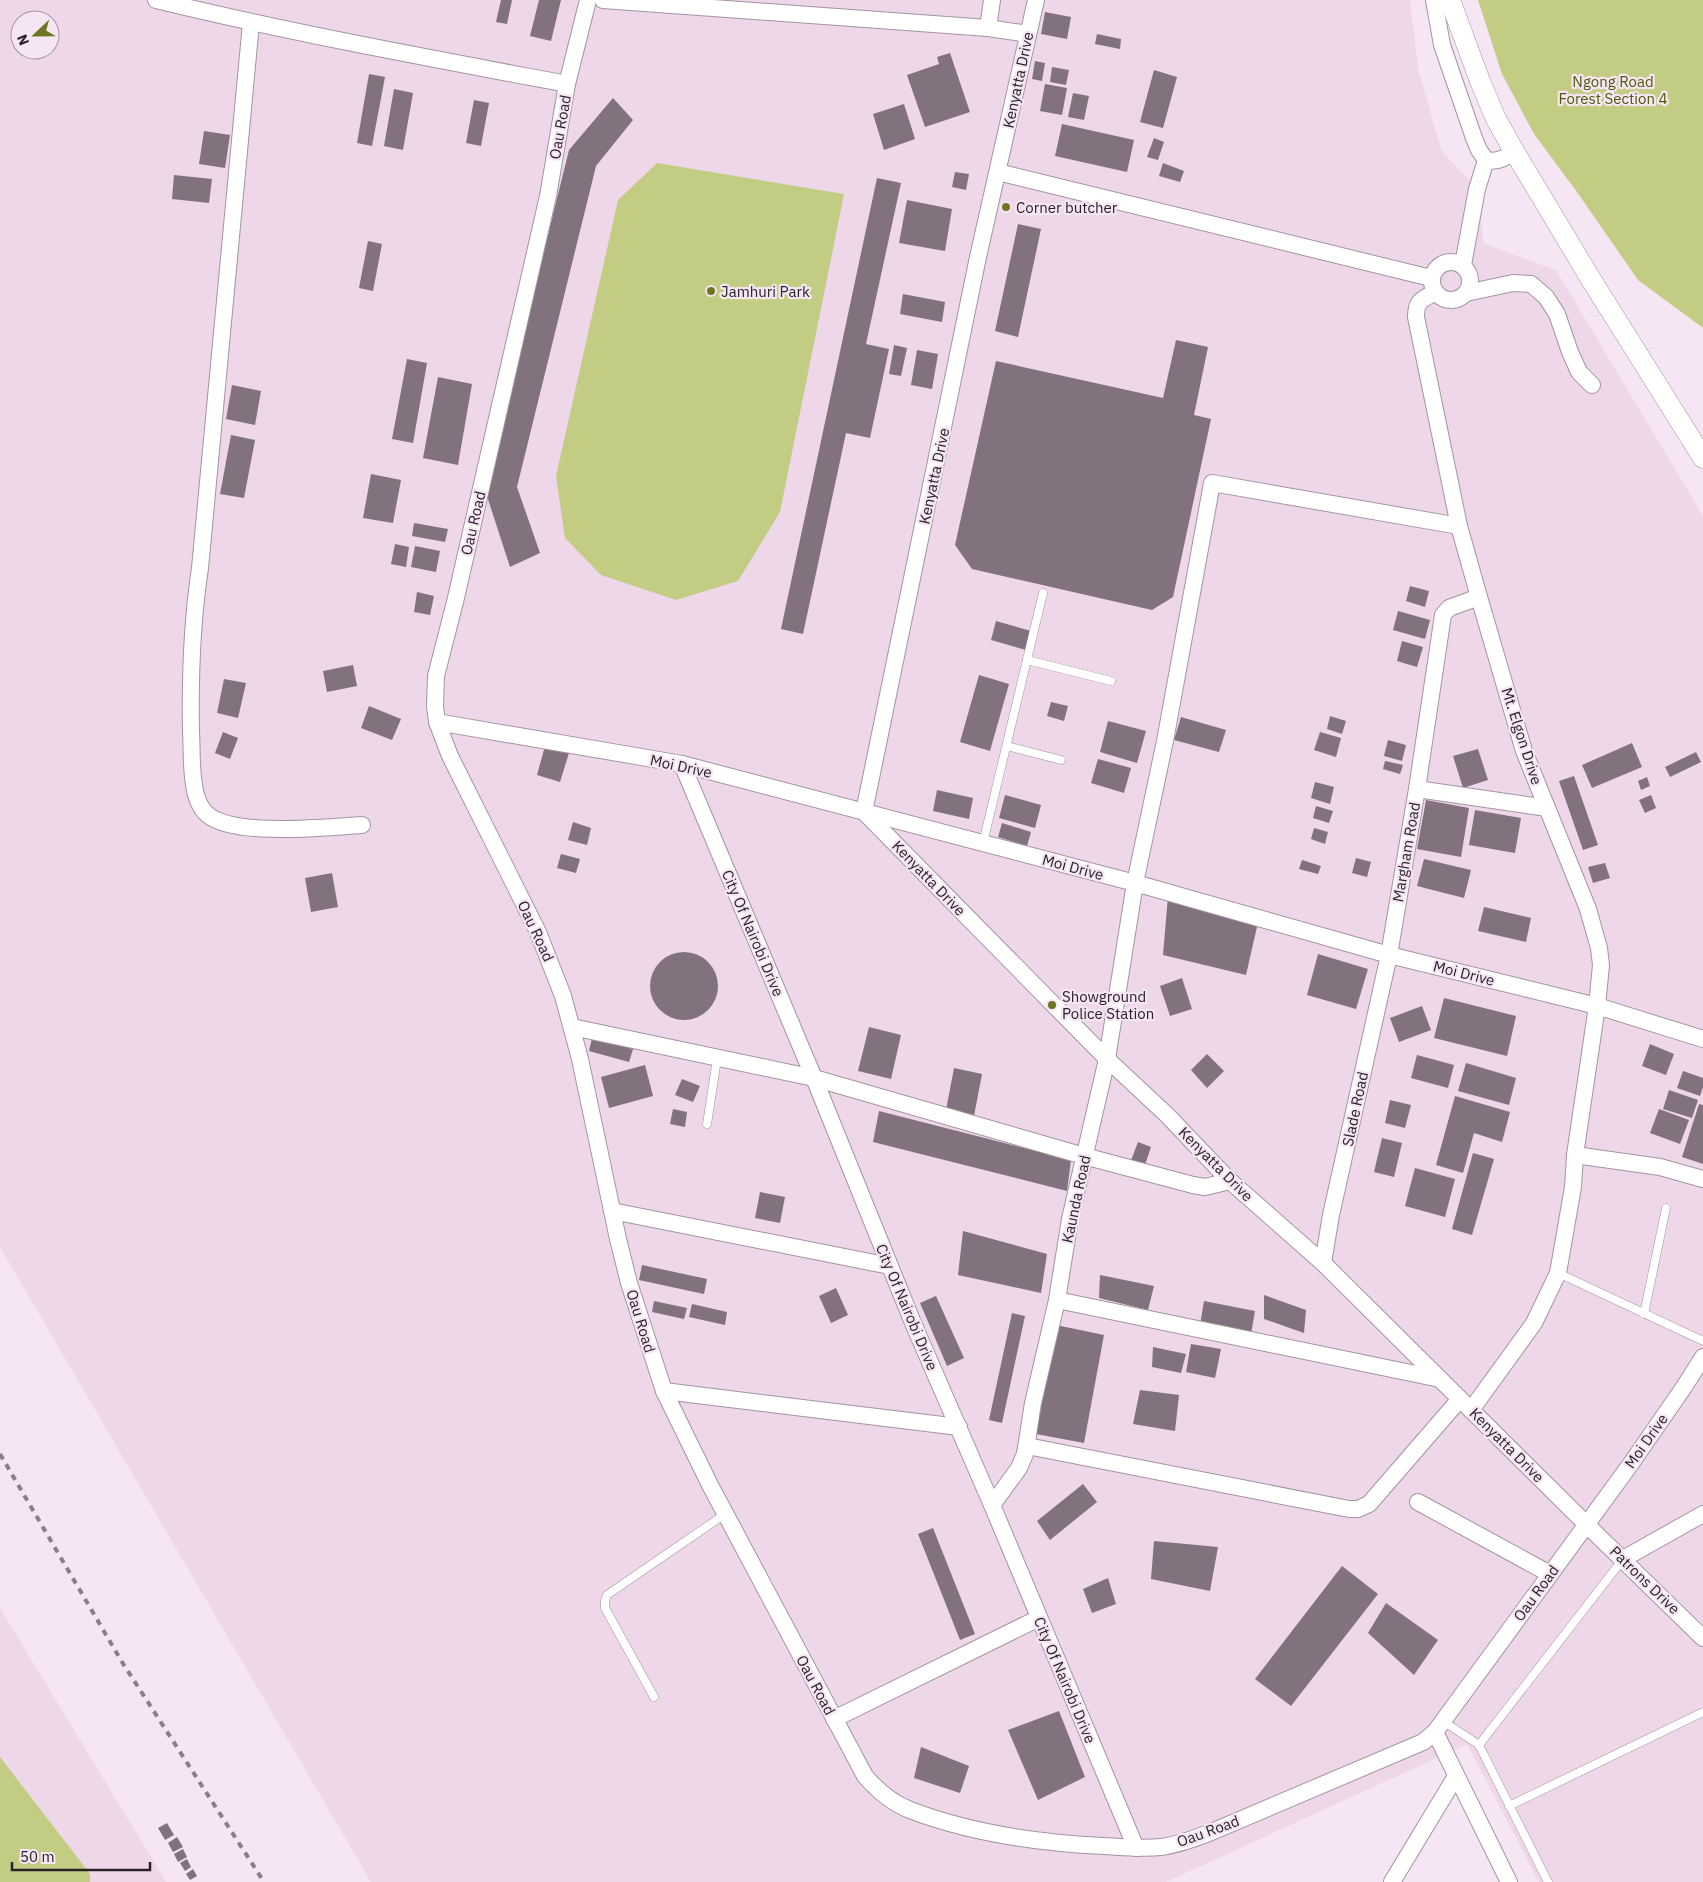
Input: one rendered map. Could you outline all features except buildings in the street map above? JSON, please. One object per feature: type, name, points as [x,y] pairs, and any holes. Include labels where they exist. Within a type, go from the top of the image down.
[{"type":"street","points":[[156,0],[251,23],[362,46],[567,84]]},
{"type":"street","name":"Oau Road","points":[[588,0],[567,84],[548,196],[437,670],[434,693],[437,722],[450,756],[538,932],[563,996],[572,1027],[629,1283],[664,1391],[725,1514],[856,1761],[876,1788],[909,1809],[969,1827],[1062,1844],[1136,1848],[1161,1847],[1191,1840],[1423,1742],[1439,1727],[1586,1524]]},
{"type":"street","points":[[603,0],[988,28],[1028,34]]},
{"type":"street","points":[[988,28],[992,0]]},
{"type":"street","name":"Kenyatta Drive","points":[[1036,0],[978,257],[864,812],[1106,1059],[1167,1115],[1230,1181],[1323,1263],[1586,1524]]},
{"type":"street","points":[[1434,0],[1442,45],[1479,150],[1486,160],[1496,161],[1505,158],[1514,151]]},
{"type":"street","points":[[1450,0],[1496,119],[1588,273],[1703,458]]},
{"type":"street","points":[[251,23],[194,610],[191,711],[194,784],[197,797],[207,815],[233,827],[254,829],[362,825]]},
{"type":"street","points":[[1463,265],[1477,189],[1486,160]]},
{"type":"street","points":[[998,172],[1433,285]]},
{"type":"street","points":[[1453,261],[1463,265],[1469,274],[1470,284],[1466,293],[1458,300],[1448,301],[1438,296],[1433,285],[1435,269],[1443,262],[1453,261]]},
{"type":"street","points":[[1466,293],[1513,283],[1531,284],[1546,297],[1558,314],[1570,352],[1579,372],[1592,385]]},
{"type":"street","name":"Mt. Elgon Drive","points":[[1027,1446],[1349,1509],[1358,1509],[1369,1504],[1466,1405],[1534,1323],[1558,1273],[1573,1187],[1575,1155],[1598,1006],[1601,965],[1588,908],[1578,879],[1524,751],[1459,526],[1416,317],[1416,306],[1433,285]]},
{"type":"street","name":"Kaunda Road","points":[[992,1505],[1023,1460],[1027,1446],[1033,1403],[1057,1300],[1070,1220],[1106,1059],[1135,883],[1165,741],[1212,484],[1459,526]]},
{"type":"street","points":[[1417,789],[1443,615],[1449,608],[1479,597]]},
{"type":"street","name":"Moi Drive","points":[[437,722],[682,764],[1135,883],[1389,955],[1598,1006],[1703,1039]]},
{"type":"street","name":"City Of Nairobi Drive","points":[[682,764],[814,1078],[890,1266],[1136,1848]]},
{"type":"street","name":"Margham Road","points":[[1389,955],[1417,789],[1547,808]]},
{"type":"street","name":"Slade Road","points":[[1323,1263],[1331,1215],[1389,955]]},
{"type":"street","points":[[572,1027],[814,1078],[1084,1156],[1193,1185],[1205,1187],[1230,1181]]},
{"type":"street","points":[[1575,1155],[1660,1167],[1703,1180]]},
{"type":"street","points":[[612,1212],[890,1266]]},
{"type":"street","points":[[1057,1300],[1440,1379]]},
{"type":"street","name":"Moi Drive","points":[[1586,1524],[1673,1403],[1703,1357]]},
{"type":"street","points":[[664,1391],[958,1428]]},
{"type":"street","points":[[1418,1502],[1550,1574]]},
{"type":"street","points":[[1623,1559],[1703,1514]]},
{"type":"street","name":"Patrons Drive","points":[[1586,1524],[1703,1638]]},
{"type":"street","points":[[834,1720],[1039,1618]]},
{"type":"street","points":[[1439,1727],[1456,1776],[1509,1882]]},
{"type":"street","points":[[1392,1882],[1456,1776]]},
{"type":"lane","points":[[983,843],[1043,593]]},
{"type":"lane","points":[[1027,660],[1111,681]]},
{"type":"lane","points":[[1007,746],[1060,760]]},
{"type":"lane","points":[[707,1124],[717,1058]]},
{"type":"lane","points":[[1644,1314],[1666,1208]]},
{"type":"lane","points":[[1558,1273],[1703,1342]]},
{"type":"lane","points":[[654,1697],[605,1608],[607,1595],[725,1514]]},
{"type":"lane","points":[[1479,1745],[1623,1559]]},
{"type":"lane","points":[[1509,1806],[1703,1712]]},
{"type":"lane","points":[[1439,1727],[1479,1745],[1548,1882]]},
{"type":"shaded area","points":[[0,0],[1410,0],[1418,68],[1441,150],[1477,189],[1484,244],[1556,270],[1703,516],[1703,1882],[1539,1882],[1467,1744],[1166,1882],[371,1882],[0,1247]]},
{"type":"shaded area","points":[[0,1608],[166,1882],[0,1882]]},
{"type":"green space","name":"Ngong Road Forest Section 4","points":[[1478,0],[1703,0],[1703,328],[1638,280],[1534,134],[1502,74]]},
{"type":"green space","name":"Jamhuri Park","points":[[657,163],[844,194],[780,512],[738,581],[676,600],[601,575],[565,538],[556,476],[618,200]]},
{"type":"green space","points":[[0,1757],[90,1874],[90,1882],[0,1882]]},
{"type":"railway","points":[[0,1454],[122,1662],[264,1882]]},
{"type":"place","name":"Corner butcher","points":[[1006,207]]},
{"type":"place","name":"Jamhuri Park","points":[[711,291]]},
{"type":"place","name":"Showground Police Station","points":[[1052,1005]]}]
